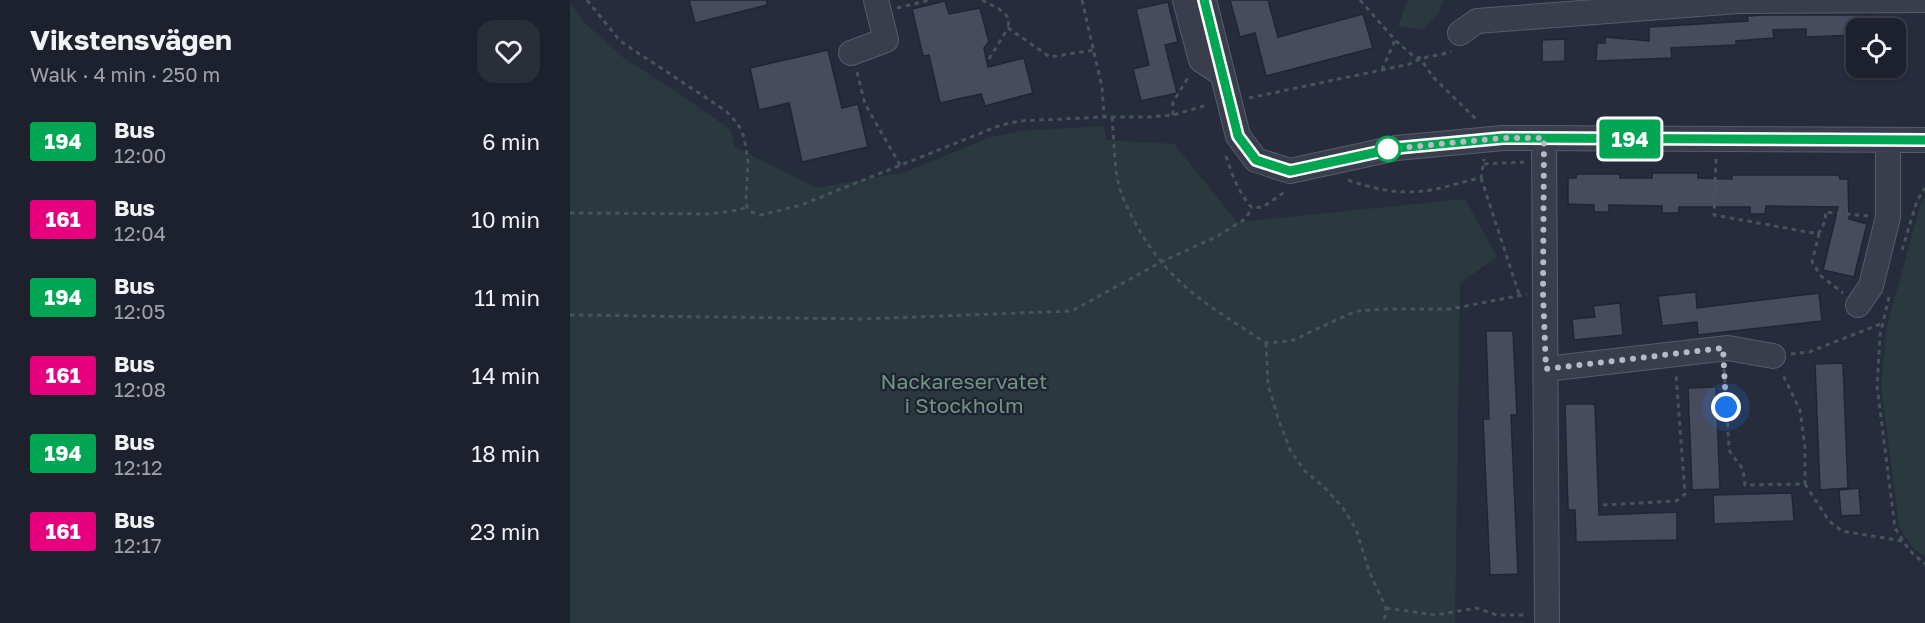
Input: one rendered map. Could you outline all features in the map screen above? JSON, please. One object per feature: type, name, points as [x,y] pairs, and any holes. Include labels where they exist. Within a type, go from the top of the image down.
[{"type":"street","points":[[1185,0],[1201,60],[1221,72]]},
{"type":"street","points":[[1204,0],[1238,136],[1256,160],[1290,171],[1396,148],[1503,138],[1544,150],[1925,140]]},
{"type":"street","points":[[1460,33],[1477,21],[1715,2],[1925,0]]},
{"type":"street","points":[[851,53],[886,40],[877,6]]},
{"type":"street","points":[[1858,305],[1871,286],[1888,217],[1888,141]]},
{"type":"street","points":[[1544,150],[1546,619]]},
{"type":"street","points":[[1546,369],[1723,348],[1773,356]]},
{"type":"path","points":[[587,0],[620,41],[726,111],[738,124],[744,136],[748,161],[747,207],[752,212],[761,215],[801,205],[1001,125],[1020,121],[1173,115],[1204,106]]},
{"type":"path","points":[[877,6],[930,0]]},
{"type":"path","points":[[982,0],[999,9],[1009,18],[1008,28],[989,59]]},
{"type":"path","points":[[1082,0],[1102,87],[1104,117]]},
{"type":"path","points":[[1360,0],[1395,40],[1412,55],[1439,56],[1451,52],[1460,33]]},
{"type":"path","points":[[1008,28],[1050,57],[1094,50]]},
{"type":"path","points":[[1382,70],[1395,40]]},
{"type":"path","points":[[851,53],[866,104],[900,165]]},
{"type":"path","points":[[1246,99],[1410,64],[1420,57]]},
{"type":"path","points":[[1420,57],[1433,77],[1479,122]]},
{"type":"path","points":[[1173,115],[1173,102],[1192,70]]},
{"type":"path","points":[[1112,117],[1117,178],[1130,214],[1149,248],[1175,279],[1195,296],[1266,344],[1291,341],[1356,311],[1451,309],[1519,294],[1543,293]]},
{"type":"path","points":[[1484,164],[1544,150]]},
{"type":"path","points":[[1716,159],[1714,215],[1818,234]]},
{"type":"path","points":[[1481,178],[1519,294]]},
{"type":"path","points":[[1901,257],[1917,201],[1925,188]]},
{"type":"path","points":[[570,213],[710,214],[747,207]]},
{"type":"path","points":[[570,315],[863,320],[1072,311],[1161,262],[1216,237],[1245,219],[1252,208]]},
{"type":"path","points":[[1858,305],[1821,276],[1812,262],[1818,234],[1826,220],[1825,212],[1888,217]]},
{"type":"path","points":[[1891,290],[1880,335],[1877,386],[1895,528],[1909,550],[1925,564]]},
{"type":"path","points":[[1883,323],[1809,352],[1773,356],[1800,410],[1805,448],[1805,484],[1829,520],[1842,531],[1903,541]]},
{"type":"path","points":[[1266,344],[1268,386],[1291,452],[1305,471],[1343,508],[1356,529],[1369,571],[1386,608],[1384,623]]},
{"type":"path","points":[[1723,348],[1729,447],[1730,452],[1743,469],[1745,485],[1805,484]]},
{"type":"path","points":[[1603,505],[1676,501],[1684,494],[1675,354]]},
{"type":"path","points":[[1386,608],[1435,615],[1476,608],[1497,615],[1546,619]]},
{"type":"green space","points":[[1408,0],[1444,0],[1438,14],[1422,30],[1398,26]]},
{"type":"green space","name":"Nackareservatet i Stockholm","points":[[570,3],[585,23],[626,60],[731,130],[735,147],[817,188],[906,172],[988,138],[1020,131],[1104,126],[1106,140],[1174,144],[1237,222],[1465,199],[1497,257],[1460,283],[1455,623],[570,623]]},
{"type":"green space","points":[[1925,198],[1925,557],[1912,547],[1899,526],[1881,386],[1887,326],[1921,203]]},
{"type":"building","points":[[689,0],[767,0],[767,5],[695,23]]},
{"type":"building","points":[[1230,0],[1268,0],[1278,37],[1363,14],[1373,48],[1266,76],[1255,33],[1240,37]]},
{"type":"building","points":[[945,1],[949,14],[980,8],[989,42],[984,48],[988,67],[1024,58],[1033,93],[985,106],[981,94],[940,103],[929,55],[923,56],[912,9]]},
{"type":"building","points":[[1168,2],[1178,42],[1165,45],[1177,93],[1141,101],[1133,69],[1149,65],[1136,9]]},
{"type":"building","points":[[1868,15],[1868,18],[1846,18],[1846,35],[1806,37],[1806,29],[1773,30],[1774,38],[1736,41],[1736,45],[1671,48],[1672,58],[1596,61],[1597,43],[1605,43],[1605,37],[1649,41],[1649,27],[1748,21],[1747,16]]},
{"type":"building","points":[[1565,39],[1565,61],[1542,62],[1542,40]]},
{"type":"building","points":[[828,50],[842,108],[858,104],[868,147],[802,162],[789,103],[759,110],[750,68]]},
{"type":"building","points":[[1652,173],[1698,173],[1698,178],[1732,179],[1732,175],[1839,175],[1840,179],[1848,179],[1849,219],[1867,224],[1854,277],[1823,270],[1838,207],[1766,206],[1765,214],[1750,214],[1750,207],[1679,207],[1679,213],[1662,213],[1662,206],[1609,205],[1609,212],[1594,212],[1594,205],[1568,204],[1568,178],[1576,178],[1576,174],[1620,174],[1620,178],[1652,178]]},
{"type":"building","points":[[1696,292],[1697,308],[1819,293],[1822,321],[1698,335],[1697,322],[1662,326],[1658,296]]},
{"type":"building","points":[[1620,303],[1623,335],[1574,340],[1572,319],[1595,317],[1593,306]]},
{"type":"building","points":[[1486,331],[1513,331],[1517,415],[1511,415],[1518,574],[1490,575],[1483,419],[1489,419]]},
{"type":"building","points":[[1843,363],[1848,488],[1820,490],[1815,364]]},
{"type":"building","points":[[1716,387],[1720,489],[1692,490],[1688,388]]},
{"type":"building","points":[[1565,404],[1595,404],[1599,515],[1677,512],[1677,540],[1576,542],[1575,510],[1568,510]]},
{"type":"building","points":[[1859,488],[1861,515],[1841,516],[1839,490]]},
{"type":"building","points":[[1792,493],[1794,521],[1714,524],[1713,495]]},
{"type":"bus line","name":"194","points":[[1204,0],[1238,136],[1256,160],[1290,171],[1396,148],[1503,138],[1925,140]]},
{"type":"route","points":[[1388,149],[1503,138],[1544,138],[1543,293],[1546,369],[1723,348],[1726,407]]}]
